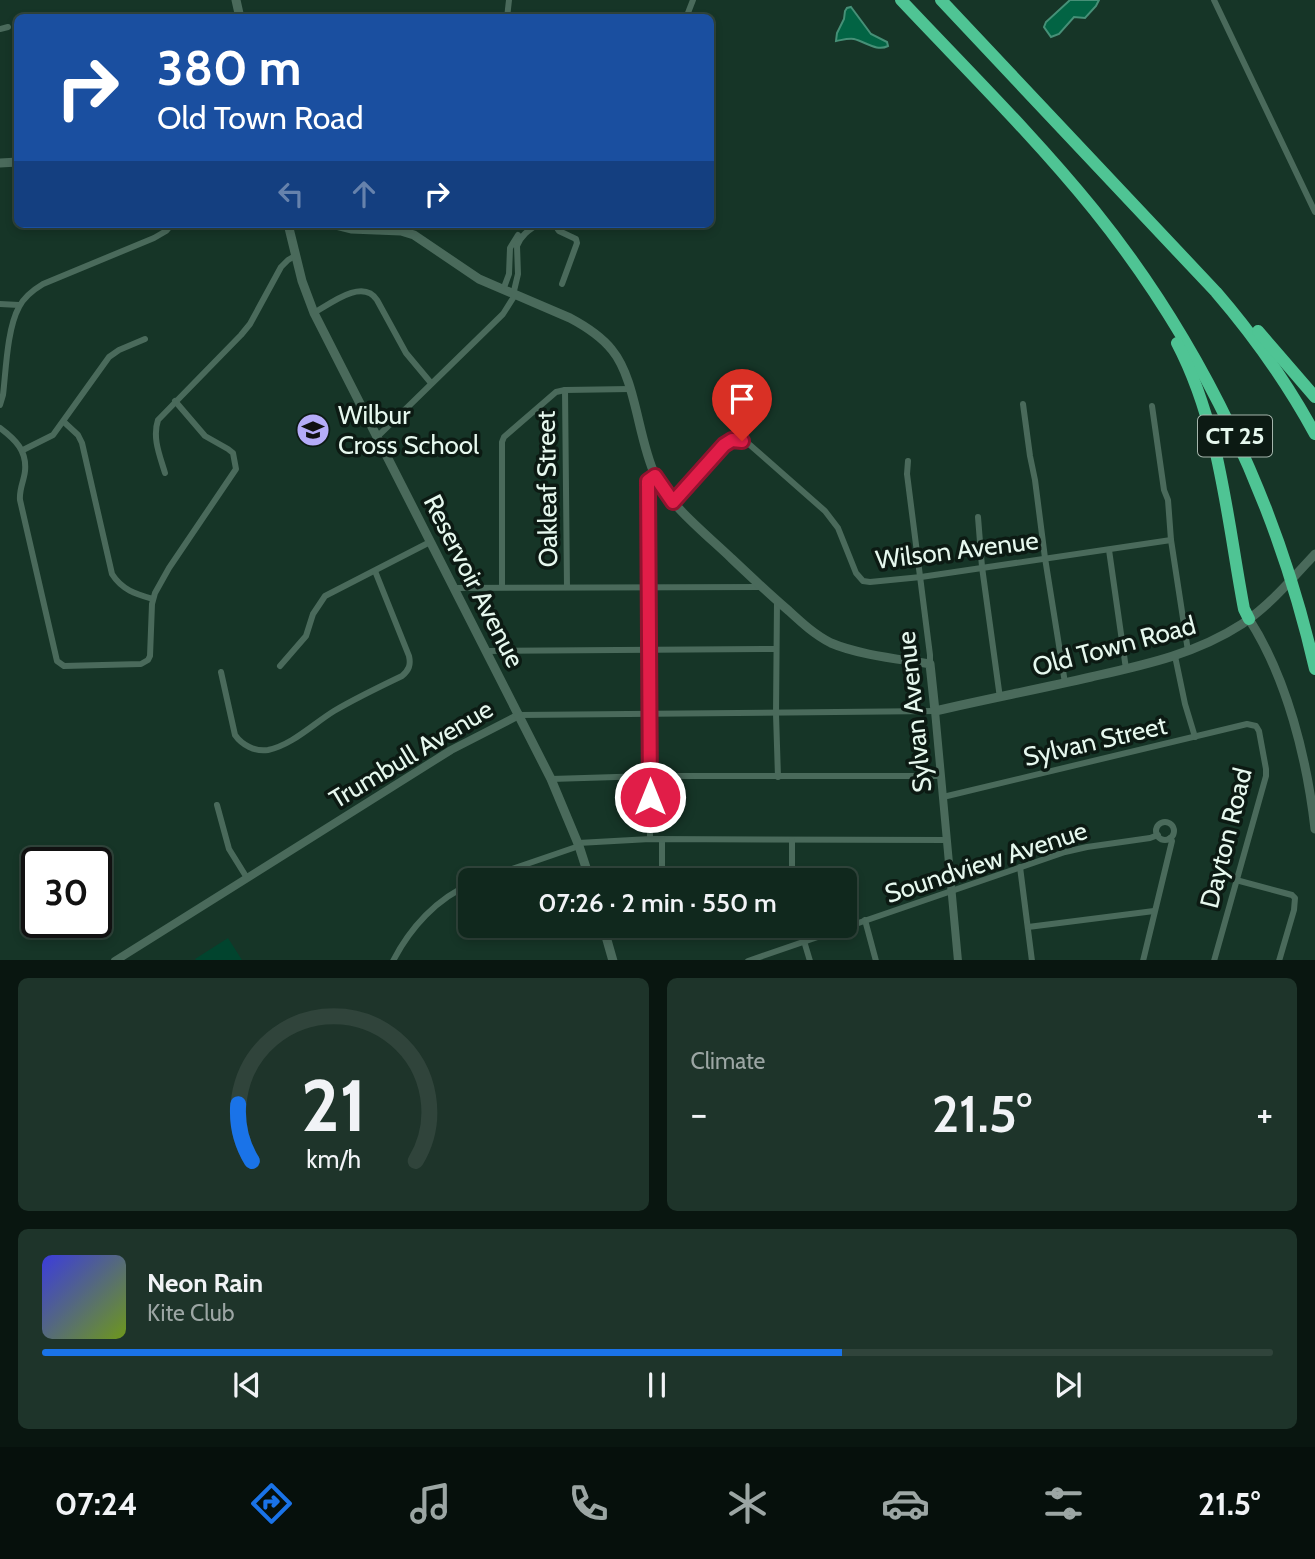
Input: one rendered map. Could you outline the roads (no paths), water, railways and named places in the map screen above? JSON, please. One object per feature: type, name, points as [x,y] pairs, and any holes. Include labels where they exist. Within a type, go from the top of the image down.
[{"type":"highway","name":"CT 25","points":[[901,0],[1070,182],[1140,271],[1181,336],[1242,452],[1284,558],[1315,669]]},
{"type":"highway","name":"CT 25","points":[[941,0],[1216,292],[1253,337],[1315,434]]},
{"type":"highway","points":[[1106,226],[1173,337],[1199,396],[1217,456],[1244,609],[1249,619]]},
{"type":"highway","points":[[1177,250],[1226,293],[1315,397]]},
{"type":"main road","name":"Reservoir Avenue","points":[[289,228],[302,281],[314,313],[551,779],[586,868]]},
{"type":"main road","points":[[347,228],[401,230],[414,235],[479,279],[570,318],[605,341],[621,363],[655,476],[673,502],[761,587],[812,631],[832,643],[858,652],[930,664]]},
{"type":"main road","name":"Old Town Road","points":[[935,711],[1126,669],[1188,651],[1249,619],[1315,554]]},
{"type":"main road","points":[[1249,619],[1262,642],[1290,711],[1306,774],[1315,829]]},
{"type":"main road","name":"Sylvan Avenue","points":[[930,664],[935,711]]},
{"type":"main road","points":[[606,938],[613,960]]},
{"type":"street","points":[[1213,0],[1315,212]]},
{"type":"street","points":[[0,405],[12,331],[19,305],[29,293],[43,284],[154,238],[169,228]]},
{"type":"street","points":[[503,290],[509,274],[510,248],[521,232],[528,228]]},
{"type":"street","points":[[377,437],[503,314],[514,295],[518,274],[518,242],[531,228]]},
{"type":"street","points":[[557,228],[576,239],[577,243],[562,284]]},
{"type":"street","points":[[165,473],[155,430],[161,416],[241,335],[250,324],[281,267],[295,256]]},
{"type":"street","points":[[314,313],[351,293],[368,291],[377,300],[406,353],[431,383]]},
{"type":"street","points":[[0,304],[19,305]]},
{"type":"street","points":[[23,450],[51,437],[107,359],[119,350],[145,339]]},
{"type":"street","points":[[502,587],[504,437],[552,395],[565,390],[630,389]]},
{"type":"street","name":"Oakleaf Street","points":[[565,390],[567,587]]},
{"type":"street","points":[[0,428],[23,450],[25,470],[20,500],[55,658],[64,666],[141,664],[150,656],[153,599],[169,568],[236,469],[233,453],[205,436],[175,401]]},
{"type":"street","points":[[1023,404],[1065,683]]},
{"type":"street","points":[[1152,406],[1164,491],[1168,500],[1171,540],[1188,651]]},
{"type":"street","points":[[64,422],[78,435],[82,443],[112,574],[127,591],[153,599]]},
{"type":"street","name":"Wilson Avenue","points":[[673,502],[724,445],[732,440],[750,445],[830,516],[838,528],[856,573],[863,581],[920,577],[1171,540]]},
{"type":"street","name":"Sylvan Avenue","points":[[908,461],[907,474],[930,664]]},
{"type":"street","points":[[650,839],[648,481],[655,476]]},
{"type":"street","points":[[978,516],[982,567],[1000,698]]},
{"type":"street","points":[[280,666],[306,636],[313,614],[325,596],[430,542]]},
{"type":"street","points":[[1109,550],[1126,669]]},
{"type":"street","points":[[221,673],[235,734],[239,741],[249,747],[264,750],[287,743],[344,705],[402,676],[408,669],[409,656],[375,571]]},
{"type":"street","points":[[454,588],[761,587]]},
{"type":"street","points":[[777,601],[778,777]]},
{"type":"street","points":[[487,651],[776,649]]},
{"type":"street","points":[[1175,656],[1195,737]]},
{"type":"street","name":"Sylvan Avenue","points":[[935,711],[958,960]]},
{"type":"street","name":"Trumbull Avenue","points":[[117,960],[451,750],[519,715],[935,711]]},
{"type":"street","name":"Sylvan Street","points":[[943,797],[1247,724],[1256,726]]},
{"type":"street","name":"Dayton Road","points":[[1214,960],[1266,776],[1256,726]]},
{"type":"street","points":[[551,779],[649,776],[941,776]]},
{"type":"street","points":[[217,805],[229,849],[247,878]]},
{"type":"street","name":"Soundview Avenue","points":[[1167,821],[1172,824],[1174,834],[1170,838],[1165,840],[1157,835],[1157,827],[1161,823],[1167,821]]},
{"type":"street","name":"Soundview Avenue","points":[[751,960],[1065,852],[1157,835]]},
{"type":"street","points":[[1143,960],[1172,841],[1170,838]]},
{"type":"street","points":[[513,868],[579,844],[650,839],[947,839]]},
{"type":"street","points":[[662,839],[662,868]]},
{"type":"street","points":[[792,840],[792,868]]},
{"type":"street","points":[[1020,867],[1032,960]]},
{"type":"street","points":[[1236,880],[1292,894],[1295,898],[1279,960]]},
{"type":"street","points":[[394,960],[422,919],[458,890]]},
{"type":"street","points":[[1028,927],[1154,911]]},
{"type":"street","points":[[864,920],[876,960]]},
{"type":"street","points":[[804,941],[810,960]]},
{"type":"place","name":"Wilbur Cross School","points":[[313,430]]}]
